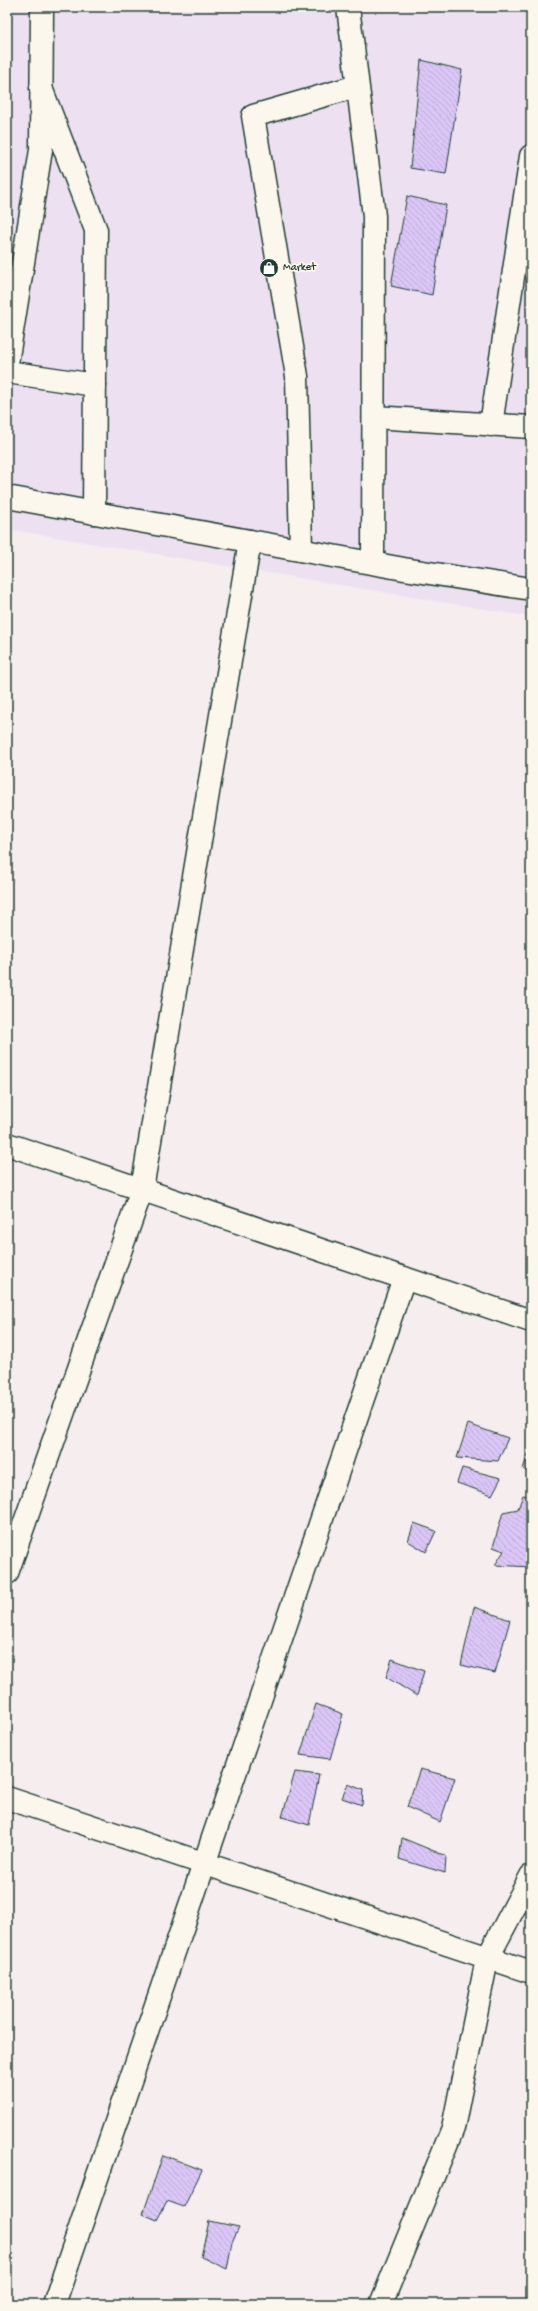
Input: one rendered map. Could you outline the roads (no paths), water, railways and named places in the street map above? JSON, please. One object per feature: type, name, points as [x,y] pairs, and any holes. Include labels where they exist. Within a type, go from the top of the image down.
[{"type":"street","points":[[7,362],[41,150],[42,7]]},
{"type":"street","points":[[348,7],[374,216],[373,563]]},
{"type":"street","points":[[301,550],[297,376],[253,116],[357,86]]},
{"type":"street","points":[[41,88],[96,230],[94,513]]},
{"type":"street","points":[[491,425],[531,156]]},
{"type":"street","points":[[7,372],[95,385]]},
{"type":"street","points":[[374,417],[531,427]]},
{"type":"street","points":[[7,497],[373,563],[531,589]]},
{"type":"street","points":[[7,1573],[142,1189],[250,541]]},
{"type":"street","points":[[7,1144],[531,1321]]},
{"type":"street","points":[[54,2304],[404,1278]]},
{"type":"street","points":[[7,1798],[487,1959],[531,1972]]},
{"type":"street","points":[[381,2304],[453,2128],[487,1959],[531,1876]]},
{"type":"place","name":"Market","points":[[269,268]]}]
